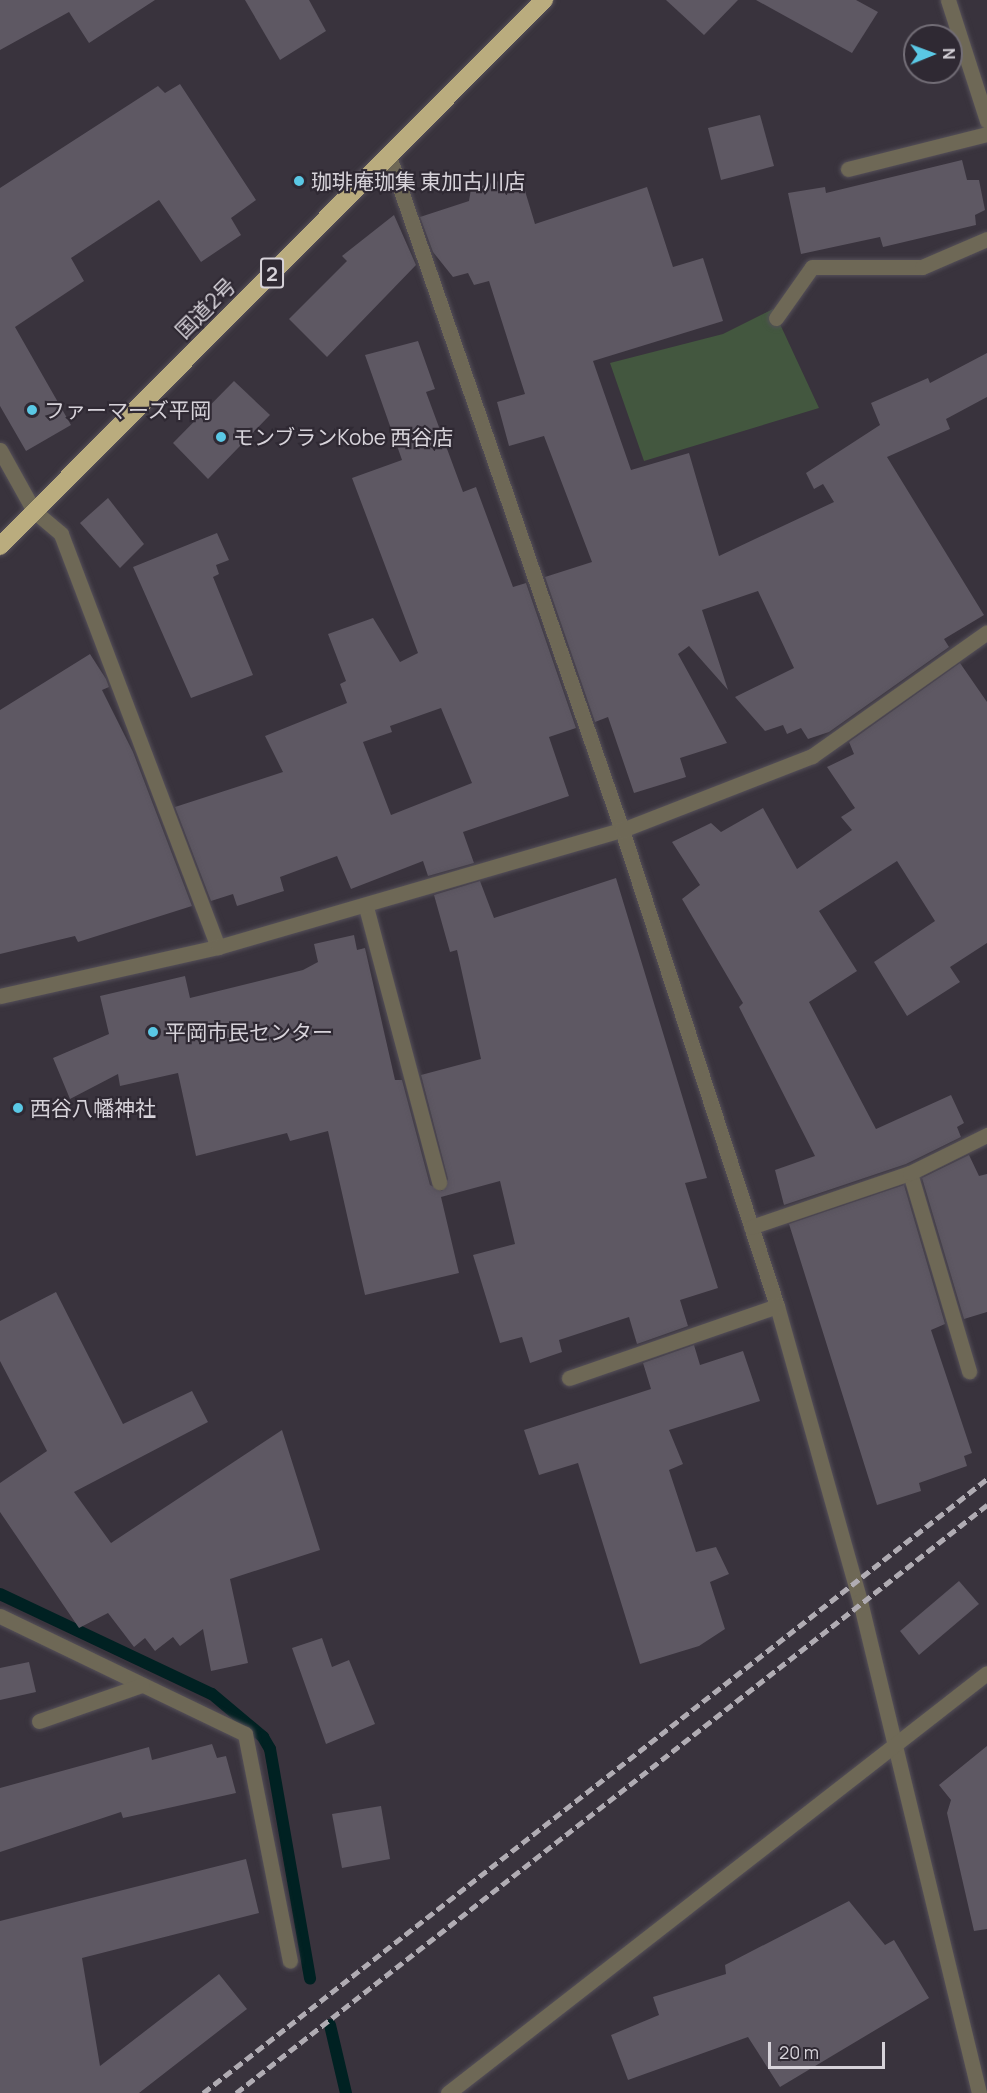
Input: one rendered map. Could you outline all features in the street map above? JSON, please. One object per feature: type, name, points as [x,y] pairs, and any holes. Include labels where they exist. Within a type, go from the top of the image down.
[{"type":"highway","name":"国道2号","points":[[0,546],[544,0]]},
{"type":"street","points":[[948,0],[987,121]]},
{"type":"street","points":[[848,169],[987,134]]},
{"type":"street","points":[[389,156],[622,830],[777,1306],[896,1740],[979,2093]]},
{"type":"street","points":[[776,318],[812,267],[922,267],[987,239]]},
{"type":"street","points":[[0,450],[34,511],[61,534],[218,947]]},
{"type":"street","points":[[0,996],[218,947],[366,907],[622,830],[812,756],[987,632]]},
{"type":"street","points":[[366,907],[439,1182]]},
{"type":"street","points":[[751,1227],[910,1173],[987,1135]]},
{"type":"street","points":[[910,1173],[969,1371]]},
{"type":"street","points":[[569,1378],[777,1306]]},
{"type":"street","points":[[0,1616],[245,1734],[291,1961]]},
{"type":"street","points":[[448,2093],[896,1740],[987,1673]]},
{"type":"street","points":[[39,1720],[142,1685]]},
{"type":"green space","points":[[773,309],[819,408],[644,461],[610,363],[723,334]]},
{"type":"building","points":[[0,0],[155,0],[89,43],[69,12],[0,50]]},
{"type":"building","points":[[245,0],[309,0],[326,31],[280,60]]},
{"type":"building","points":[[666,0],[738,0],[704,35]]},
{"type":"building","points":[[756,0],[856,0],[878,12],[852,53]]},
{"type":"building","points":[[180,84],[256,200],[231,218],[241,235],[201,262],[159,200],[71,258],[84,281],[15,327],[71,425],[26,451],[0,406],[0,188],[158,86],[165,93]]},
{"type":"building","points":[[760,115],[774,166],[721,180],[708,128]]},
{"type":"building","points":[[962,160],[967,180],[979,180],[985,210],[975,215],[976,225],[883,247],[880,237],[801,254],[788,193],[825,187],[826,193]]},
{"type":"building","points":[[499,181],[501,185],[522,181],[535,224],[647,187],[673,267],[703,258],[723,321],[593,361],[631,470],[689,453],[719,556],[834,502],[823,484],[814,489],[806,473],[880,425],[871,403],[928,378],[930,383],[987,353],[987,397],[946,419],[950,429],[887,457],[984,615],[944,639],[949,647],[829,732],[808,739],[801,728],[787,734],[783,725],[765,731],[735,697],[794,668],[758,591],[702,610],[728,690],[689,646],[678,654],[727,743],[680,758],[686,777],[634,793],[608,717],[595,722],[545,577],[592,562],[544,436],[509,446],[497,402],[525,394],[489,281],[474,285],[468,273],[453,277],[433,252],[420,217],[469,201],[471,189]]},
{"type":"building","points":[[394,215],[416,265],[327,357],[289,319],[347,261],[342,256]]},
{"type":"building","points":[[418,341],[435,389],[426,392],[463,492],[476,487],[513,587],[526,583],[576,728],[549,737],[569,796],[463,832],[474,863],[428,876],[423,861],[351,889],[337,856],[280,877],[284,891],[237,906],[233,894],[211,901],[175,807],[283,772],[265,736],[347,703],[340,684],[346,681],[328,634],[373,618],[400,662],[418,653],[352,478],[402,460],[365,355]],"holes":[[[441,708],[472,783],[391,815],[363,742],[392,732],[390,726]]]},
{"type":"building","points":[[234,381],[270,415],[208,479],[173,443]]},
{"type":"building","points":[[108,498],[144,544],[120,568],[80,523]]},
{"type":"building","points":[[217,533],[229,560],[216,565],[219,574],[213,577],[253,675],[191,698],[133,567]]},
{"type":"building","points":[[90,654],[106,679],[109,687],[102,690],[133,752],[192,906],[78,942],[75,936],[0,954],[0,710]]},
{"type":"building","points":[[960,663],[987,702],[987,943],[950,967],[960,982],[907,1016],[874,962],[935,921],[897,861],[819,911],[857,971],[809,1002],[876,1129],[951,1095],[964,1123],[957,1127],[961,1137],[906,1164],[784,1205],[775,1170],[815,1156],[739,1007],[743,1003],[682,899],[700,885],[672,842],[711,823],[721,832],[763,808],[797,869],[852,830],[841,817],[855,808],[827,767],[854,754],[849,742]]},
{"type":"building","points":[[616,878],[707,1178],[685,1183],[718,1288],[680,1300],[688,1326],[637,1344],[629,1317],[559,1340],[562,1352],[530,1363],[522,1337],[500,1343],[473,1255],[515,1244],[500,1181],[441,1197],[459,1273],[365,1295],[328,1131],[290,1141],[287,1133],[196,1156],[178,1073],[120,1086],[118,1074],[70,1099],[53,1058],[109,1034],[100,996],[185,976],[190,998],[303,970],[318,962],[314,944],[354,935],[357,950],[365,948],[395,1080],[402,1080],[430,1185],[442,1191],[448,1179],[421,1075],[481,1059],[457,950],[450,952],[434,895],[480,881],[494,918]]},
{"type":"building","points":[[969,1155],[979,1176],[987,1174],[987,1312],[964,1319],[922,1178]]},
{"type":"building","points":[[904,1185],[945,1324],[931,1330],[972,1453],[964,1456],[967,1466],[919,1483],[921,1491],[877,1505],[789,1224]]},
{"type":"building","points":[[56,1292],[123,1424],[192,1391],[208,1422],[74,1492],[111,1543],[282,1430],[320,1550],[230,1579],[248,1663],[211,1671],[203,1629],[180,1646],[173,1637],[155,1651],[145,1638],[134,1647],[108,1613],[79,1628],[0,1512],[0,1483],[47,1451],[0,1361],[0,1321]]},
{"type":"building","points":[[694,1345],[700,1365],[743,1351],[760,1401],[669,1430],[683,1464],[669,1470],[696,1552],[716,1547],[729,1574],[710,1582],[725,1629],[699,1646],[640,1664],[578,1463],[539,1475],[524,1430],[651,1389],[643,1363]]},
{"type":"building","points":[[959,1581],[979,1604],[919,1655],[900,1631]]},
{"type":"building","points":[[322,1638],[332,1667],[349,1660],[375,1724],[326,1744],[292,1648]]},
{"type":"building","points":[[29,1662],[36,1692],[0,1700],[0,1668]]},
{"type":"building","points":[[212,1744],[217,1758],[226,1756],[236,1793],[123,1818],[121,1812],[0,1852],[0,1788],[149,1747],[152,1760]]},
{"type":"building","points":[[987,1746],[987,1929],[974,1931],[947,1813],[951,1800],[939,1785]]},
{"type":"building","points":[[381,1806],[390,1859],[342,1868],[332,1814]]},
{"type":"building","points":[[246,1859],[259,1913],[82,1958],[100,2066],[219,1974],[247,2009],[139,2093],[0,2093],[0,1921]]},
{"type":"building","points":[[849,1901],[885,1945],[894,1940],[929,1998],[780,2087],[748,2037],[628,2080],[611,2035],[659,2015],[653,1997],[726,1974],[725,1965]]},
{"type":"waterway","points":[[0,1594],[212,1694],[263,1737],[270,1749],[310,1979]]},
{"type":"waterway","points":[[330,2025],[346,2093]]},
{"type":"railway","points":[[203,2093],[987,1479]]},
{"type":"railway","points":[[236,2093],[987,1505]]},
{"type":"place","name":"珈琲庵珈集 東加古川店","points":[[299,181]]},
{"type":"place","name":"ファーマーズ平岡","points":[[32,410]]},
{"type":"place","name":"モンブランKobe 西谷店","points":[[221,437]]},
{"type":"place","name":"平岡市民センター","points":[[153,1032]]},
{"type":"place","name":"西谷八幡神社","points":[[18,1108]]}]
